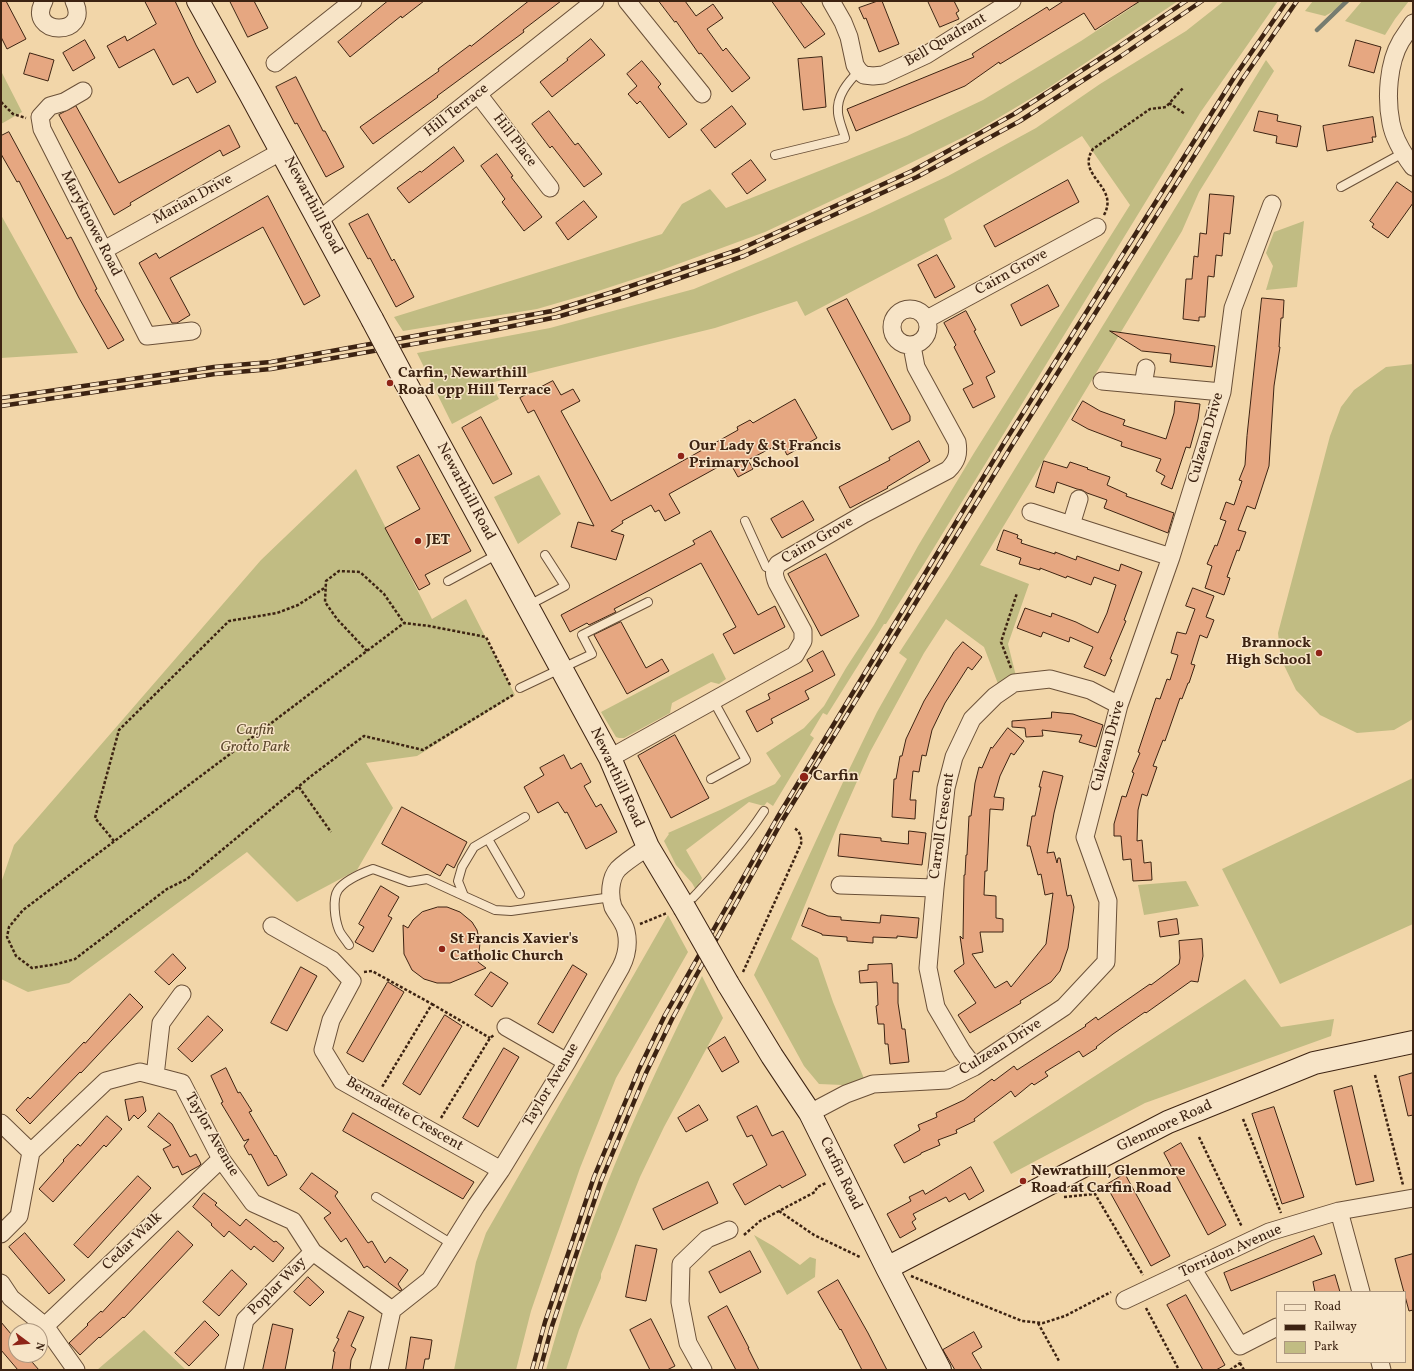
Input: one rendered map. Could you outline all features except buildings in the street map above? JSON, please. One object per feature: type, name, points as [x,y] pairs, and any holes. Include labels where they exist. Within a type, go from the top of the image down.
[{"type":"main road","name":"Newarthill Road","points":[[198,1],[282,151],[498,554],[610,758],[648,847],[728,984]]},
{"type":"main road","name":"Carfin Road","points":[[728,984],[772,1056],[810,1113],[887,1268],[940,1370]]},
{"type":"main road","name":"Glenmore Road","points":[[887,1268],[1168,1122],[1314,1063],[1413,1042]]},
{"type":"street","points":[[44,1],[41,7],[43,19],[51,27],[56,29],[67,27],[75,19],[77,13],[74,1]]},
{"type":"street","points":[[275,63],[353,1]]},
{"type":"street","name":"Hill Terrace","points":[[319,220],[595,1]]},
{"type":"street","points":[[627,1],[702,94]]},
{"type":"street","points":[[831,1],[843,22],[849,37],[855,65],[859,71]]},
{"type":"street","name":"Bell Quadrant","points":[[859,71],[864,75],[883,75],[926,55],[988,8],[1012,1]]},
{"type":"street","points":[[1413,23],[1400,42],[1391,68],[1388,97],[1391,124],[1403,153],[1413,167]]},
{"type":"street","points":[[41,124],[40,118],[50,106],[64,102],[83,92]]},
{"type":"street","name":"Hill Place","points":[[478,94],[550,188]]},
{"type":"street","name":"Maryknowe Road","points":[[41,124],[42,130],[147,336],[192,331]]},
{"type":"street","name":"Marian Drive","points":[[104,250],[282,151]]},
{"type":"street","name":"Culzean Drive","points":[[810,1113],[846,1094],[873,1084],[948,1080],[974,1067],[1064,1007],[1106,962],[1108,901],[1085,837],[1119,705],[1171,557],[1222,392],[1233,308],[1272,204]]},
{"type":"street","name":"Cairn Grove","points":[[927,319],[1097,227]]},
{"type":"street","points":[[907,310],[919,311],[927,319],[928,331],[926,336],[918,344],[912,346],[906,345],[896,339],[892,327],[893,321],[901,312],[907,310]]},
{"type":"street","name":"Cairn Grove","points":[[610,758],[795,655],[803,641],[803,631],[774,576],[774,569],[778,564],[864,514],[948,470],[958,458],[959,451],[957,442],[916,367],[912,346]]},
{"type":"street","points":[[1144,385],[1146,368]]},
{"type":"street","points":[[1102,381],[1222,392]]},
{"type":"street","points":[[1071,525],[1079,500]]},
{"type":"street","points":[[1031,512],[1171,557]]},
{"type":"street","name":"Carroll Crescent","points":[[974,1067],[962,1051],[936,1007],[928,968],[934,888],[946,788],[954,757],[972,719],[995,696],[1014,683],[1050,679],[1090,690],[1119,705]]},
{"type":"street","name":"Taylor Avenue","points":[[31,1152],[106,1081],[140,1072],[182,1083],[221,1159],[253,1203],[293,1221],[313,1252],[392,1310],[430,1280],[501,1170],[567,1062],[626,957],[626,930],[613,905],[610,887],[618,869],[648,847]]},
{"type":"street","points":[[840,885],[934,888]]},
{"type":"street","points":[[272,926],[332,960],[345,974]]},
{"type":"street","name":"Bernadette Crescent","points":[[345,974],[352,981],[331,1020],[323,1050],[342,1081],[501,1170]]},
{"type":"street","points":[[155,1076],[161,1023],[182,994]]},
{"type":"street","points":[[506,1027],[567,1062]]},
{"type":"street","points":[[1,1123],[31,1152],[19,1216],[1,1234]]},
{"type":"street","name":"Cedar Walk","points":[[48,1323],[221,1159]]},
{"type":"street","name":"Torridon Avenue","points":[[1125,1300],[1269,1232],[1339,1211],[1410,1198]]},
{"type":"street","points":[[1339,1211],[1361,1291]]},
{"type":"street","points":[[703,1370],[688,1343],[680,1302],[681,1264],[707,1239],[730,1230]]},
{"type":"street","name":"Poplar Way","points":[[234,1370],[245,1320],[313,1252]]},
{"type":"street","points":[[1192,1268],[1240,1346],[1276,1328]]},
{"type":"street","points":[[1,1283],[11,1298],[41,1323]]},
{"type":"street","points":[[379,1370],[392,1310]]},
{"type":"street","points":[[48,1330],[76,1370]]},
{"type":"lane","points":[[775,155],[845,138],[838,112],[840,100],[844,88],[859,71]]},
{"type":"lane","points":[[1341,187],[1403,153]]},
{"type":"lane","points":[[745,521],[766,567],[774,569]]},
{"type":"lane","points":[[448,581],[498,554]]},
{"type":"lane","points":[[527,606],[565,586],[545,555]]},
{"type":"lane","points":[[520,688],[561,670],[592,654],[582,635],[648,602]]},
{"type":"lane","points":[[711,779],[746,760],[713,700]]},
{"type":"lane","points":[[684,907],[735,850],[764,812]]},
{"type":"lane","points":[[464,896],[458,881],[462,867],[474,847],[525,818]]},
{"type":"lane","points":[[488,839],[520,894]]},
{"type":"lane","points":[[349,946],[339,930],[335,917],[335,899],[338,890],[355,876],[373,869],[409,882],[427,879],[495,910],[511,911],[612,897]]},
{"type":"lane","points":[[376,1197],[452,1244]]},
{"type":"path","points":[[1097,227],[1107,210],[1108,201],[1105,191],[1089,168],[1089,156],[1093,150],[1150,109],[1166,107],[1183,88]]},
{"type":"path","points":[[1,102],[13,114],[41,124]]},
{"type":"path","points":[[1169,103],[1185,114]]},
{"type":"path","points":[[367,651],[337,619],[325,602],[326,581],[339,571],[360,572],[384,594],[404,623]]},
{"type":"path","points":[[114,841],[95,818],[119,730],[229,621],[277,613],[298,605],[326,587]]},
{"type":"path","points":[[1014,683],[1001,642],[1017,593]]},
{"type":"path","points":[[514,694],[486,637],[429,626],[404,623],[23,910],[9,926],[8,937],[16,956],[32,968],[75,959],[167,889],[187,879],[298,787],[364,736],[423,750],[514,694],[520,688]]},
{"type":"path","points":[[298,787],[331,832]]},
{"type":"path","points":[[728,984],[743,973],[801,844],[801,837],[794,828]]},
{"type":"path","points":[[626,930],[684,907]]},
{"type":"path","points":[[345,974],[372,971],[490,1038]]},
{"type":"path","points":[[375,1100],[432,1004]]},
{"type":"path","points":[[433,1132],[490,1038],[506,1027]]},
{"type":"path","points":[[1375,1075],[1410,1198]]},
{"type":"path","points":[[1243,1119],[1286,1227]]},
{"type":"path","points":[[1200,1137],[1249,1242]]},
{"type":"path","points":[[730,1230],[744,1236],[760,1220],[815,1192],[817,1187],[842,1176]]},
{"type":"path","points":[[1058,1198],[1095,1194],[1150,1288],[1146,1308],[1179,1370]]},
{"type":"path","points":[[779,1211],[814,1235],[887,1268],[910,1275],[1022,1321],[1043,1323],[1065,1316],[1114,1290],[1125,1300]]},
{"type":"path","points":[[1038,1323],[1059,1361]]},
{"type":"path","points":[[1240,1364],[1244,1370]]},
{"type":"green space","points":[[1131,1],[1178,1],[1045,90],[978,130],[765,232],[659,271],[537,309],[403,331],[394,317],[662,234],[682,204],[710,189],[726,208],[907,136],[983,100],[1081,41],[1134,6]]},
{"type":"green space","points":[[1224,1],[1278,1],[1200,113],[927,559],[827,715],[823,713],[810,735],[814,738],[773,806],[767,802],[764,806],[749,802],[686,850],[702,878],[696,890],[692,883],[676,865],[664,841],[669,834],[668,833],[775,784],[781,776],[766,753],[804,728],[824,706],[846,668],[874,625],[918,546],[974,453],[1130,205],[1082,136],[944,219],[952,239],[805,316],[797,301],[715,328],[490,383],[499,399],[452,424],[417,353],[550,328],[694,289],[770,257],[870,213],[948,176],[1036,128],[1100,84],[1186,31]]},
{"type":"green space","points":[[1313,1],[1351,1],[1325,16],[1305,11]]},
{"type":"green space","points":[[1362,1],[1409,1],[1385,35],[1345,21]]},
{"type":"green space","points":[[1266,60],[1274,71],[1199,192],[1182,231],[980,565],[1029,584],[1008,644],[1017,680],[1000,689],[984,647],[946,619],[924,653],[870,752],[839,822],[791,939],[818,958],[833,1002],[865,1081],[843,1085],[819,1084],[804,1066],[754,975],[844,780],[877,712],[907,659],[899,653],[949,576]]},
{"type":"green space","points":[[1,71],[22,112],[1,124]]},
{"type":"green space","points":[[1,215],[78,353],[1,358]]},
{"type":"green space","points":[[1304,221],[1297,287],[1266,290],[1273,266],[1266,253],[1274,232]]},
{"type":"green space","points":[[1413,364],[1413,719],[1394,730],[1357,733],[1320,715],[1296,690],[1281,659],[1278,633],[1330,436],[1341,407],[1354,390],[1386,367]]},
{"type":"green space","name":"Carfin Grotto Park","points":[[356,469],[432,619],[466,599],[515,695],[417,756],[366,763],[393,808],[357,870],[297,902],[247,852],[69,983],[28,992],[1,979],[1,883],[14,845],[261,560]]},
{"type":"green space","points":[[539,475],[561,514],[518,544],[494,497]]},
{"type":"green space","points":[[713,653],[726,679],[719,684],[711,682],[672,703],[670,713],[624,738],[616,737],[601,712]]},
{"type":"green space","points":[[1413,778],[1413,924],[1280,984],[1222,869]]},
{"type":"green space","points":[[1186,881],[1199,906],[1144,915],[1138,885]]},
{"type":"green space","points":[[668,915],[688,952],[616,1078],[580,1168],[531,1311],[516,1370],[454,1370],[476,1262],[486,1233]]},
{"type":"green space","points":[[702,976],[723,1018],[664,1127],[640,1177],[579,1330],[566,1370],[546,1370],[579,1259],[614,1166],[663,1057]]},
{"type":"green space","points":[[1245,979],[1281,1027],[1334,1019],[1331,1036],[1145,1103],[1011,1174],[993,1142]]},
{"type":"green space","points":[[754,1235],[800,1265],[810,1257],[816,1259],[815,1277],[787,1295]]},
{"type":"green space","points":[[144,1330],[186,1370],[97,1370]]},
{"type":"waterway","points":[[1317,30],[1347,1]]},
{"type":"railway","points":[[1,398],[214,367],[271,362],[552,311],[616,291],[738,250],[912,171],[1014,114],[1186,1]]},
{"type":"railway","points":[[1,406],[215,374],[271,369],[493,330],[557,317],[622,298],[744,256],[917,177],[1020,121],[1121,56],[1202,1]]},
{"type":"railway","points":[[532,1370],[545,1322],[594,1177],[639,1069],[665,1015],[777,818],[1004,443],[1235,76],[1287,1]]},
{"type":"railway","points":[[540,1370],[552,1326],[601,1181],[646,1073],[672,1019],[782,821],[1011,447],[1242,80],[1297,1]]},
{"type":"place","name":"Carfin, Newarthill Road opp Hill Terrace","points":[[390,383]]},
{"type":"place","name":"Our Lady & St Francis Primary School","points":[[681,456]]},
{"type":"place","name":"JET","points":[[418,541]]},
{"type":"place","name":"Brannock High School","points":[[1319,653]]},
{"type":"place","name":"Carfin","points":[[804,777]]},
{"type":"place","name":"St Francis Xavier's Catholic Church","points":[[442,949]]},
{"type":"place","name":"Newrathill, Glenmore Road at Carfin Road","points":[[1023,1181]]}]
